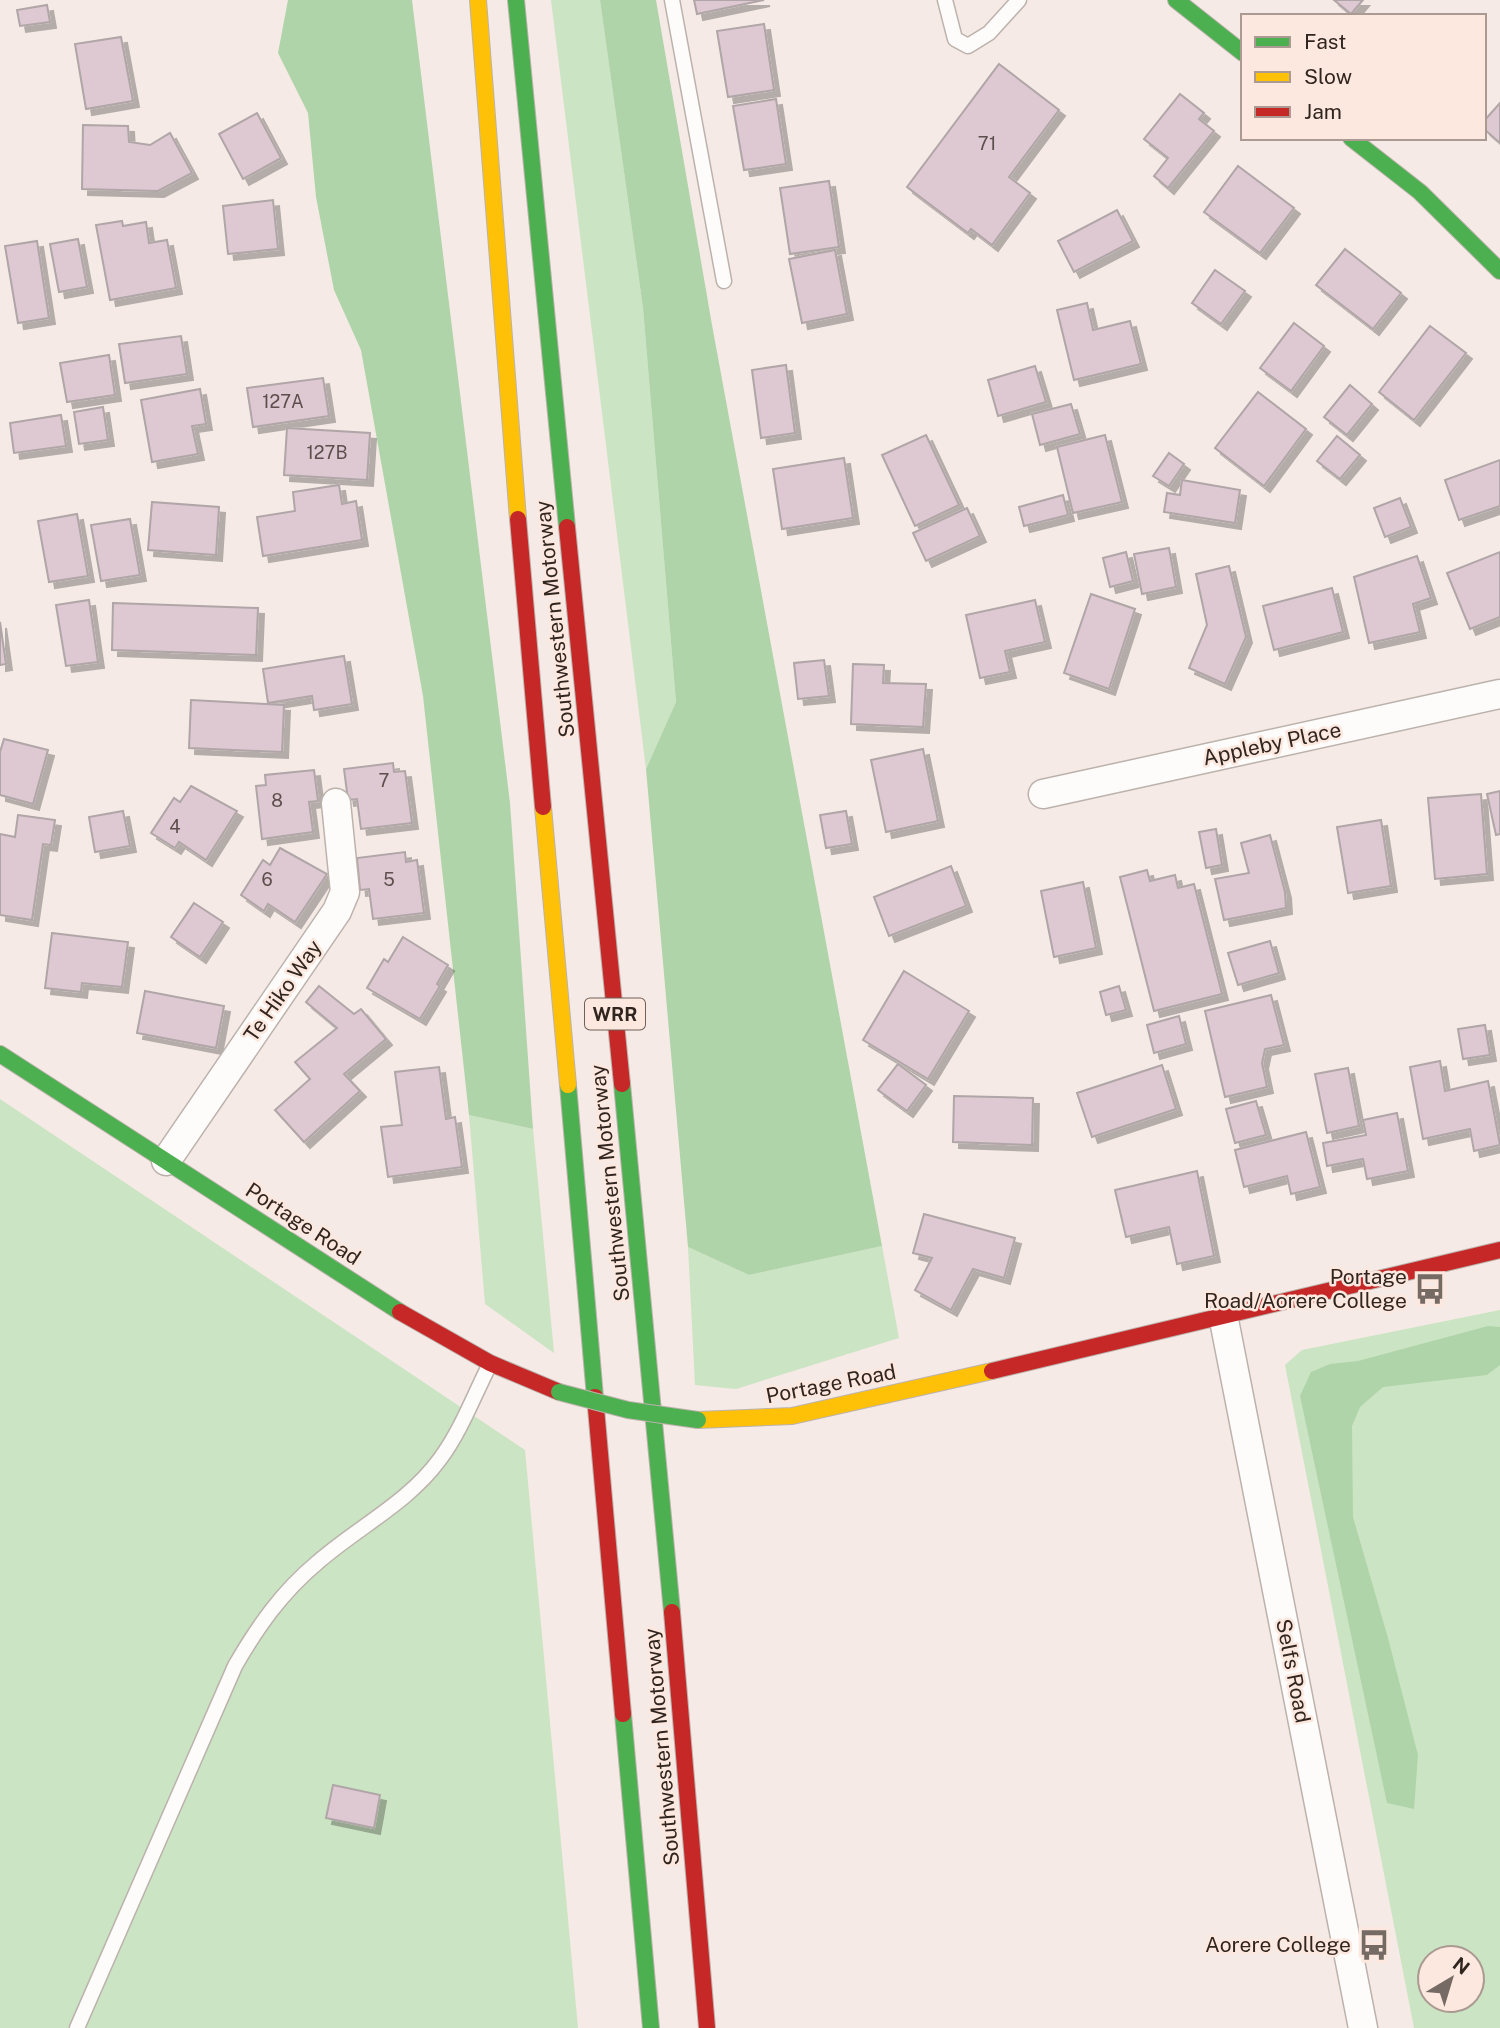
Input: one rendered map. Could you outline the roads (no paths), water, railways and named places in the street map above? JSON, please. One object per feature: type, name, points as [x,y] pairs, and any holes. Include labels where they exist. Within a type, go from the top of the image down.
[{"type":"main road","name":"Southwestern Motorway","points":[[478,0],[512,456],[651,2028]]},
{"type":"main road","name":"Southwestern Motorway","points":[[516,0],[669,1571],[706,2028]]},
{"type":"main road","points":[[1176,0],[1241,50]]},
{"type":"main road","points":[[1354,140],[1420,192],[1500,271]]},
{"type":"main road","name":"Portage Road","points":[[0,1054],[423,1327],[490,1363],[559,1392],[635,1413],[698,1420],[792,1416],[831,1409],[1500,1250]]},
{"type":"street","name":"Appleby Place","points":[[1043,794],[1500,694]]},
{"type":"street","name":"Te Hiko Way","points":[[166,1161],[337,911],[345,891],[336,803]]},
{"type":"street","name":"Selfs Road","points":[[1223,1315],[1363,2028]]},
{"type":"lane","points":[[672,0],[724,281]]},
{"type":"lane","points":[[945,0],[955,39],[968,46],[989,33],[1019,0]]},
{"type":"lane","points":[[77,2028],[236,1666],[259,1624],[289,1587],[319,1560],[380,1517],[440,1459],[490,1363]]},
{"type":"place","name":"Portage Road/Aorere College","points":[[1430,1289]]},
{"type":"place","name":"Aorere College","points":[[1374,1945]]}]
